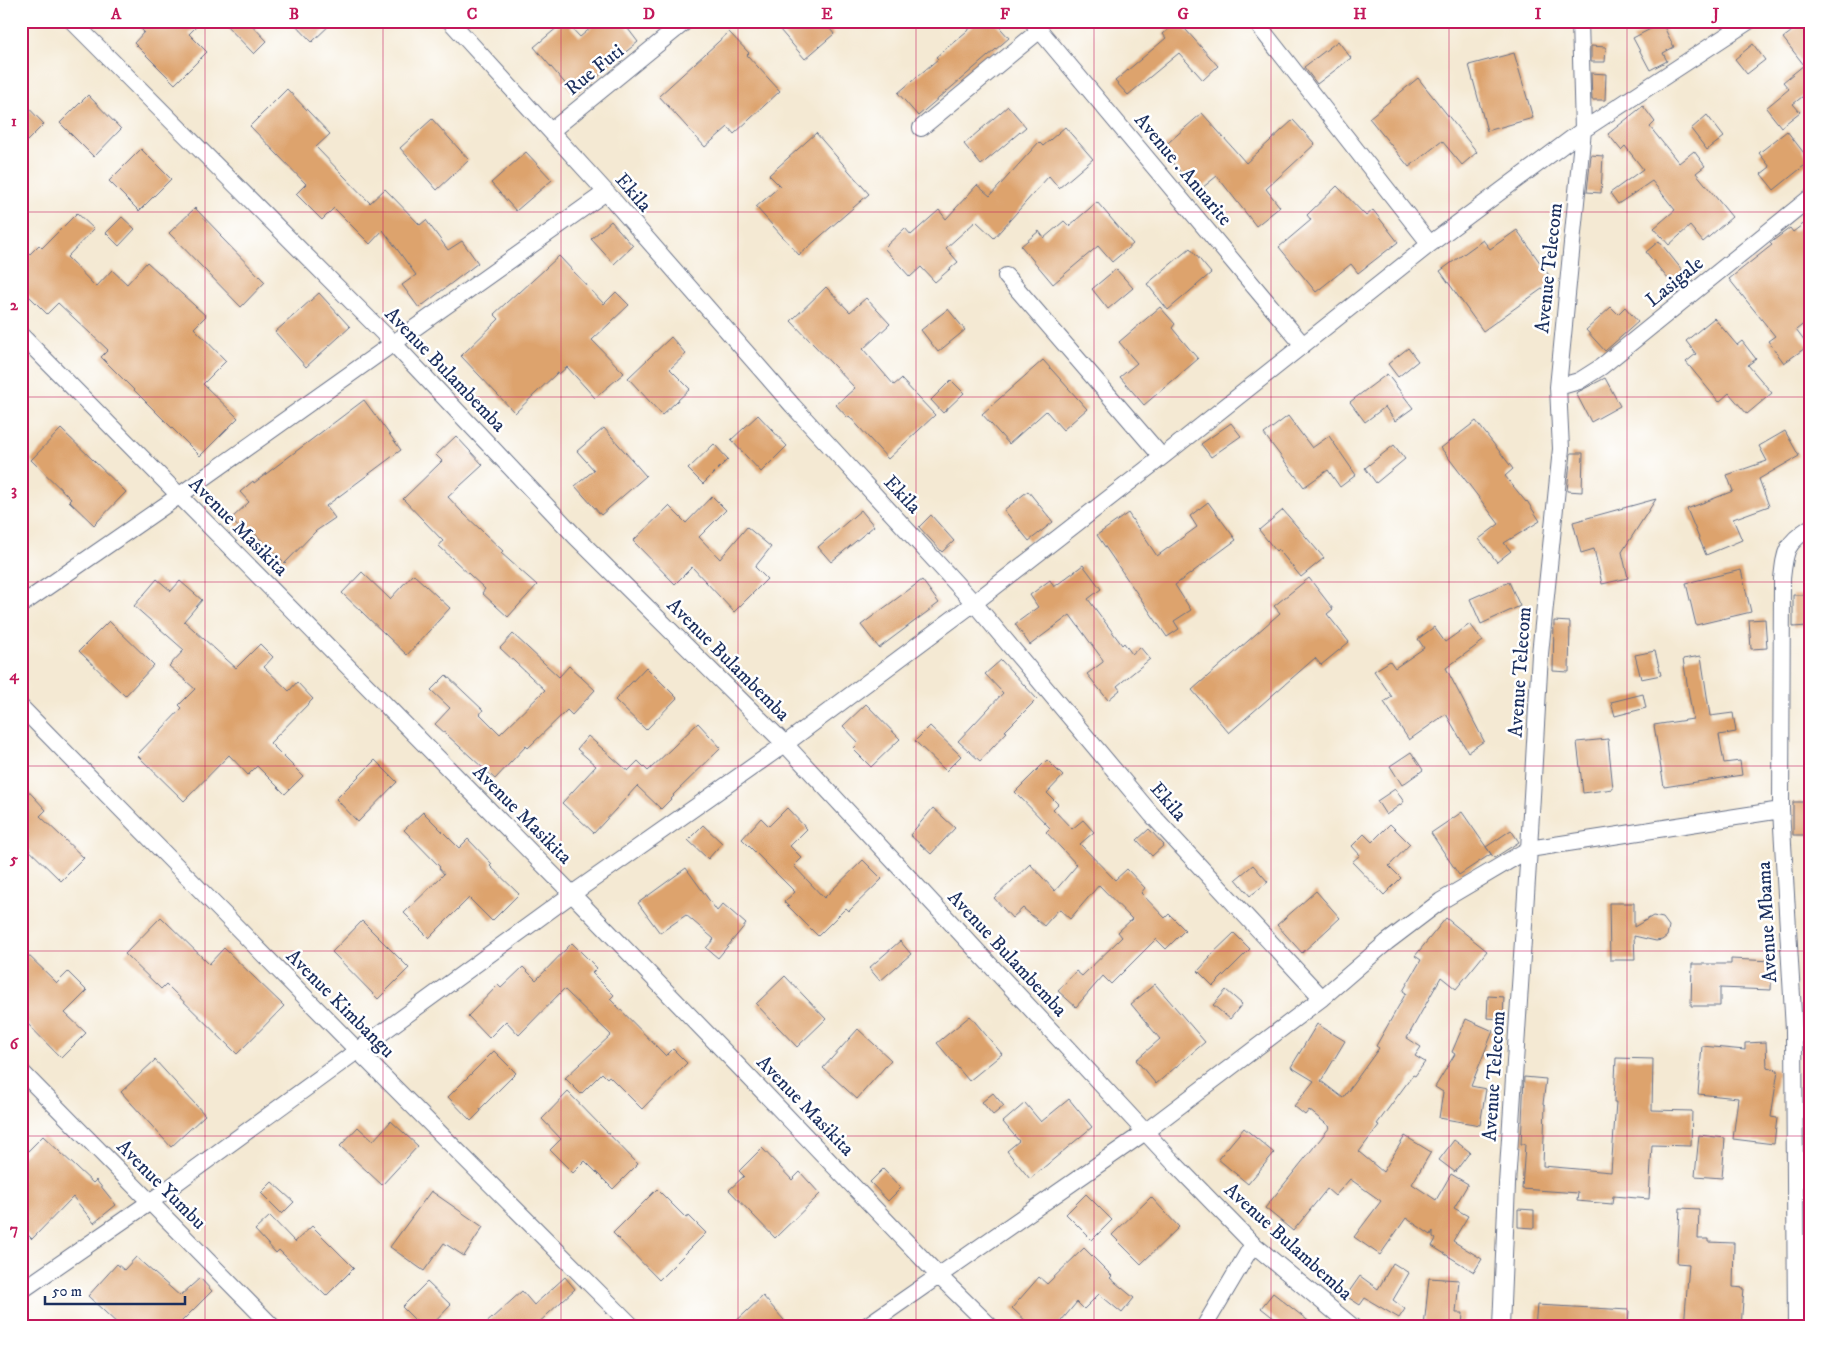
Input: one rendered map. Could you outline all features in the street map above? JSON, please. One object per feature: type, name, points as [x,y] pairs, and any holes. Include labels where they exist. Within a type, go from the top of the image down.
[{"type":"street","name":"Avenue Bulambemba","points":[[72,21],[393,343],[575,536],[785,744],[1145,1132],[1253,1244],[1353,1327]]},
{"type":"street","name":"Ekila","points":[[450,21],[606,192],[793,406],[974,603],[1152,814],[1322,998]]},
{"type":"street","name":"Rue Futi","points":[[551,131],[686,21]]},
{"type":"street","points":[[1255,21],[1430,244]]},
{"type":"street","name":"Avenue Telecom","points":[[1501,1327],[1507,1184],[1540,654],[1561,449],[1558,386],[1583,130],[1580,21]]},
{"type":"street","points":[[21,1291],[150,1202],[572,894],[785,744],[974,603],[1162,457],[1430,244],[1583,130],[1749,21]]},
{"type":"street","points":[[921,128],[1036,26]]},
{"type":"street","name":"Avenue . Anuarite","points":[[1036,26],[1303,345]]},
{"type":"street","points":[[21,605],[180,495],[606,192]]},
{"type":"street","name":"Lasigale","points":[[1558,386],[1579,381],[1601,367],[1811,197]]},
{"type":"street","points":[[1006,276],[1162,457]]},
{"type":"street","name":"Avenue Masikita","points":[[21,335],[572,894],[938,1275],[991,1327]]},
{"type":"street","name":"Avenue Mbama","points":[[1796,1327],[1794,1030],[1781,810],[1782,579],[1785,552],[1796,536],[1811,527]]},
{"type":"street","name":"Avenue Kimbangu","points":[[21,707],[358,1051],[633,1327]]},
{"type":"street","points":[[865,1327],[1145,1132],[1322,998],[1387,942],[1441,901],[1529,849],[1781,810]]},
{"type":"street","name":"Avenue Yumbu","points":[[21,1071],[273,1327]]},
{"type":"street","points":[[1204,1327],[1253,1244]]},
{"type":"building","points":[[133,21],[202,21],[189,34],[207,52],[175,84],[134,43],[144,32]]},
{"type":"building","points":[[222,21],[248,21],[267,41],[254,54]]},
{"type":"building","points":[[292,21],[334,21],[312,42]]},
{"type":"building","points":[[565,21],[580,37],[599,21],[622,21],[638,42],[575,95],[534,47]]},
{"type":"building","points":[[790,21],[824,21],[834,34],[805,59],[780,30]]},
{"type":"building","points":[[979,21],[994,21],[1009,38],[918,116],[898,93],[938,59],[936,57]]},
{"type":"building","points":[[1178,21],[1218,66],[1203,80],[1179,53],[1128,95],[1115,81],[1166,38],[1163,34]]},
{"type":"building","points":[[1805,21],[1811,21],[1811,90],[1793,104],[1800,112],[1781,127],[1766,108],[1789,89],[1783,82],[1804,65],[1783,38]]},
{"type":"building","points":[[1662,23],[1674,47],[1663,53],[1667,61],[1650,70],[1633,38]]},
{"type":"building","points":[[729,32],[780,91],[734,134],[728,127],[705,147],[659,96]]},
{"type":"building","points":[[1338,41],[1351,58],[1317,84],[1304,67]]},
{"type":"building","points":[[1753,44],[1765,60],[1747,74],[1735,59]]},
{"type":"building","points":[[1591,46],[1606,47],[1605,62],[1591,62]]},
{"type":"building","points":[[1514,53],[1533,118],[1487,131],[1469,65]]},
{"type":"building","points":[[1591,73],[1606,74],[1605,100],[1592,100]]},
{"type":"building","points":[[1418,78],[1477,152],[1462,165],[1442,141],[1409,167],[1369,118]]},
{"type":"building","points":[[287,89],[330,134],[316,147],[370,203],[385,189],[420,225],[426,220],[448,250],[462,241],[478,263],[419,308],[402,285],[416,275],[383,230],[370,244],[334,208],[322,220],[296,194],[306,184],[250,126]]},
{"type":"building","points":[[88,95],[121,129],[94,157],[60,123]]},
{"type":"building","points":[[21,100],[44,124],[21,147]]},
{"type":"building","points":[[1008,106],[1026,127],[981,165],[964,144]]},
{"type":"building","points":[[1643,106],[1655,122],[1650,127],[1679,163],[1694,151],[1705,166],[1696,173],[1732,217],[1703,242],[1690,226],[1669,245],[1654,228],[1675,210],[1652,181],[1618,204],[1610,193],[1643,169],[1625,146],[1621,150],[1608,134]]},
{"type":"building","points":[[1202,113],[1246,163],[1293,120],[1315,144],[1266,189],[1280,207],[1256,226],[1217,176],[1197,192],[1161,149]]},
{"type":"building","points":[[1707,115],[1724,137],[1707,150],[1691,129]]},
{"type":"building","points":[[432,119],[469,160],[437,190],[400,148]]},
{"type":"building","points":[[1065,127],[1093,159],[1059,188],[1049,176],[994,238],[976,221],[946,248],[958,262],[935,282],[921,267],[910,277],[884,248],[905,228],[911,235],[939,210],[946,219],[977,185],[990,196],[1039,142],[1043,146]]},
{"type":"building","points":[[1787,131],[1810,161],[1774,190],[1761,174],[1770,167],[1759,153]]},
{"type":"building","points":[[816,133],[869,194],[799,255],[756,207],[780,186],[769,175]]},
{"type":"building","points":[[141,149],[171,179],[139,211],[109,181]]},
{"type":"building","points":[[526,152],[552,180],[516,211],[491,183]]},
{"type":"building","points":[[1591,155],[1603,156],[1601,193],[1587,192]]},
{"type":"building","points":[[1337,186],[1366,216],[1373,210],[1398,242],[1358,273],[1351,264],[1316,292],[1279,247],[1311,220],[1307,215]]},
{"type":"building","points":[[1097,202],[1133,244],[1112,262],[1098,246],[1053,284],[1021,246],[1039,231],[1044,238],[1064,221],[1069,226]]},
{"type":"building","points":[[195,208],[265,282],[241,307],[169,233]]},
{"type":"building","points":[[77,213],[94,229],[67,257],[96,287],[112,270],[127,284],[147,262],[206,316],[194,328],[226,361],[203,384],[238,418],[200,456],[101,357],[108,350],[58,303],[47,314],[21,288],[21,263],[39,245],[42,248]]},
{"type":"building","points":[[122,217],[135,229],[119,246],[106,233]]},
{"type":"building","points":[[1811,218],[1811,318],[1796,330],[1808,346],[1784,363],[1768,341],[1775,336],[1729,279],[1790,228],[1793,232]]},
{"type":"building","points":[[611,221],[633,246],[614,264],[591,239]]},
{"type":"building","points":[[1517,230],[1553,281],[1483,331],[1440,271],[1483,240],[1490,249]]},
{"type":"building","points":[[1659,241],[1690,280],[1677,290],[1646,252]]},
{"type":"building","points":[[1190,248],[1211,273],[1168,310],[1147,284]]},
{"type":"building","points":[[559,256],[604,304],[616,292],[629,305],[592,340],[624,373],[595,398],[567,367],[559,374],[557,373],[515,413],[461,356],[499,319],[494,314]]},
{"type":"building","points":[[1116,269],[1133,288],[1108,309],[1092,289]]},
{"type":"building","points":[[826,287],[850,312],[866,298],[890,324],[863,349],[894,385],[901,379],[935,415],[888,459],[849,416],[848,418],[836,405],[855,388],[791,321]]},
{"type":"building","points":[[319,293],[350,327],[306,367],[275,332]]},
{"type":"building","points":[[1160,307],[1175,324],[1172,328],[1198,359],[1144,405],[1120,377],[1137,363],[1119,342]]},
{"type":"building","points":[[1611,307],[1618,314],[1625,307],[1638,322],[1605,351],[1586,330]]},
{"type":"building","points":[[948,309],[965,330],[938,352],[921,330]]},
{"type":"building","points":[[1714,318],[1737,345],[1742,341],[1756,359],[1748,365],[1772,393],[1747,414],[1729,393],[1719,402],[1686,362],[1696,354],[1686,341]]},
{"type":"building","points":[[671,337],[686,354],[670,369],[690,389],[662,415],[628,378]]},
{"type":"building","points":[[1408,348],[1418,361],[1398,377],[1388,364]]},
{"type":"building","points":[[1043,360],[1087,409],[1063,430],[1046,411],[1009,444],[982,414]]},
{"type":"building","points":[[1387,374],[1413,408],[1395,421],[1385,407],[1365,422],[1350,402]]},
{"type":"building","points":[[1605,378],[1620,406],[1591,422],[1576,393]]},
{"type":"building","points":[[951,380],[964,393],[943,413],[931,400]]},
{"type":"building","points":[[364,400],[401,450],[326,506],[335,518],[316,531],[285,563],[253,532],[247,537],[231,519],[249,502],[240,492]]},
{"type":"building","points":[[758,415],[787,446],[761,472],[731,440]]},
{"type":"building","points":[[1288,416],[1312,448],[1329,436],[1356,475],[1340,487],[1328,470],[1304,487],[1264,434]]},
{"type":"building","points":[[1476,421],[1513,469],[1505,476],[1527,501],[1540,521],[1504,543],[1511,551],[1497,562],[1479,539],[1499,524],[1441,448]]},
{"type":"building","points":[[1231,423],[1241,436],[1211,457],[1201,444]]},
{"type":"building","points":[[604,428],[646,476],[601,515],[575,486],[594,470],[577,451]]},
{"type":"building","points":[[61,429],[126,492],[94,525],[69,501],[71,499],[31,460]]},
{"type":"building","points":[[1785,431],[1799,456],[1759,479],[1769,506],[1733,519],[1742,540],[1706,555],[1687,509],[1733,491],[1727,475],[1767,461],[1759,446]]},
{"type":"building","points":[[456,436],[483,465],[448,497],[503,551],[501,553],[537,585],[508,617],[482,593],[485,589],[439,546],[443,541],[403,499],[442,461],[436,455]]},
{"type":"building","points":[[714,444],[728,459],[703,484],[688,469]]},
{"type":"building","points":[[1394,445],[1405,459],[1376,483],[1365,468]]},
{"type":"building","points":[[1571,453],[1583,453],[1582,492],[1567,491]]},
{"type":"building","points":[[1028,491],[1053,522],[1029,541],[1004,510]]},
{"type":"building","points":[[712,496],[726,510],[699,537],[720,559],[747,527],[771,547],[755,567],[767,579],[734,612],[692,567],[675,584],[633,541],[669,506],[686,523]]},
{"type":"building","points":[[1656,499],[1622,552],[1628,578],[1602,584],[1594,549],[1581,553],[1573,522]]},
{"type":"building","points":[[1208,502],[1236,540],[1175,585],[1191,610],[1174,621],[1179,629],[1167,637],[1097,535],[1128,513],[1157,556],[1197,527],[1190,516]]},
{"type":"building","points":[[861,510],[874,526],[831,562],[818,547]]},
{"type":"building","points":[[1283,510],[1324,558],[1301,577],[1278,549],[1276,551],[1259,530]]},
{"type":"building","points":[[931,515],[954,541],[942,552],[919,527]]},
{"type":"building","points":[[1083,565],[1101,589],[1088,599],[1122,645],[1124,643],[1132,654],[1140,647],[1150,659],[1117,686],[1120,690],[1108,700],[1087,674],[1103,662],[1103,660],[1070,615],[1030,645],[1015,624],[1038,607],[1030,595],[1050,580],[1054,587]]},
{"type":"building","points":[[1741,570],[1751,612],[1696,625],[1686,583]]},
{"type":"building","points":[[362,572],[390,599],[413,574],[450,608],[407,655],[342,593]]},
{"type":"building","points":[[1309,578],[1333,609],[1327,614],[1349,642],[1321,665],[1315,658],[1229,733],[1192,690],[1280,613],[1274,606]]},
{"type":"building","points":[[157,579],[171,591],[180,581],[202,600],[184,621],[236,668],[260,644],[273,657],[264,667],[289,691],[297,682],[313,699],[270,743],[303,776],[285,794],[257,766],[248,775],[229,755],[184,801],[137,755],[182,708],[179,705],[195,689],[169,666],[184,650],[134,606]]},
{"type":"building","points":[[922,580],[939,603],[879,648],[861,625]]},
{"type":"building","points":[[1509,582],[1520,606],[1481,624],[1470,599]]},
{"type":"building","points":[[1793,595],[1808,595],[1808,626],[1793,627]]},
{"type":"building","points":[[1765,619],[1767,648],[1751,649],[1749,620]]},
{"type":"building","points":[[109,621],[154,665],[125,696],[79,651]]},
{"type":"building","points":[[1554,621],[1570,622],[1569,672],[1553,671]]},
{"type":"building","points":[[1470,624],[1483,641],[1446,668],[1484,741],[1468,752],[1446,714],[1409,740],[1384,702],[1392,697],[1374,671],[1390,661],[1395,668],[1424,648],[1418,639],[1434,627],[1445,642]]},
{"type":"building","points":[[513,634],[559,677],[569,666],[595,690],[572,715],[567,710],[528,748],[526,746],[495,779],[435,724],[450,708],[431,690],[446,675],[483,710],[480,714],[500,734],[545,690],[500,648]]},
{"type":"building","points":[[1655,651],[1661,675],[1641,679],[1635,655]]},
{"type":"building","points":[[1701,656],[1710,716],[1733,713],[1736,732],[1719,735],[1724,763],[1740,761],[1742,775],[1664,787],[1654,725],[1693,719],[1683,659]]},
{"type":"building","points":[[1001,660],[1037,699],[1005,731],[1007,732],[980,761],[958,741],[1003,693],[985,674]]},
{"type":"building","points":[[646,667],[677,698],[646,730],[615,700]]},
{"type":"building","points":[[1643,694],[1646,708],[1615,716],[1611,702]]},
{"type":"building","points":[[866,704],[900,739],[871,767],[853,749],[859,743],[843,726]]},
{"type":"building","points":[[698,723],[721,748],[661,809],[637,786],[594,833],[562,803],[596,766],[577,749],[588,736],[628,771],[638,761],[648,771]]},
{"type":"building","points":[[930,726],[961,756],[946,771],[915,741]]},
{"type":"building","points":[[1608,739],[1613,789],[1583,793],[1577,742]]},
{"type":"building","points":[[1411,752],[1423,770],[1402,785],[1390,766]]},
{"type":"building","points":[[375,760],[397,782],[358,822],[336,799]]},
{"type":"building","points":[[1047,760],[1063,776],[1047,793],[1058,804],[1053,809],[1072,829],[1083,820],[1094,832],[1080,844],[1115,880],[1127,869],[1145,888],[1141,893],[1165,918],[1169,914],[1185,930],[1166,949],[1156,939],[1111,984],[1103,976],[1076,1007],[1058,991],[1076,971],[1082,976],[1122,937],[1118,932],[1132,919],[1099,885],[1070,919],[1059,909],[1044,926],[1023,908],[1012,918],[994,898],[1030,864],[1055,891],[1077,865],[1046,832],[1050,828],[1015,792]]},
{"type":"building","points":[[21,783],[46,810],[40,816],[84,858],[61,881],[21,842]]},
{"type":"building","points":[[1395,789],[1404,802],[1386,815],[1377,801]]},
{"type":"building","points":[[1793,802],[1811,802],[1811,835],[1793,835]]},
{"type":"building","points":[[787,808],[807,829],[790,846],[802,858],[794,866],[824,898],[863,860],[882,879],[849,911],[846,908],[818,936],[784,902],[795,892],[742,839],[761,818],[769,826]]},
{"type":"building","points":[[933,808],[955,828],[931,854],[910,835]]},
{"type":"building","points":[[423,812],[459,848],[468,839],[492,864],[490,866],[519,894],[492,921],[469,898],[429,938],[404,913],[444,874],[440,867],[404,830]]},
{"type":"building","points":[[1462,812],[1491,854],[1459,875],[1431,833]]},
{"type":"building","points":[[1390,824],[1410,844],[1389,866],[1401,878],[1384,895],[1352,862],[1360,855],[1352,846],[1364,834],[1372,842]]},
{"type":"building","points":[[703,825],[722,843],[708,859],[688,840]]},
{"type":"building","points":[[1149,829],[1164,845],[1152,856],[1137,840]]},
{"type":"building","points":[[1511,830],[1519,842],[1494,858],[1486,847]]},
{"type":"building","points":[[1253,865],[1268,882],[1250,896],[1236,879]]},
{"type":"building","points":[[686,868],[717,911],[723,904],[746,924],[718,958],[706,948],[714,939],[686,915],[660,933],[638,903]]},
{"type":"building","points":[[1316,891],[1340,918],[1302,953],[1277,925]]},
{"type":"building","points":[[1609,903],[1634,903],[1634,927],[1653,916],[1663,918],[1669,926],[1667,936],[1662,940],[1656,941],[1634,936],[1635,960],[1610,960]]},
{"type":"building","points":[[161,917],[209,964],[224,948],[284,1006],[237,1054],[166,984],[161,989],[125,954]]},
{"type":"building","points":[[1446,918],[1487,951],[1456,989],[1441,977],[1407,1038],[1421,1047],[1415,1056],[1425,1062],[1415,1076],[1413,1075],[1377,1124],[1379,1125],[1359,1152],[1383,1172],[1405,1136],[1431,1152],[1412,1184],[1436,1200],[1451,1174],[1468,1184],[1454,1208],[1468,1216],[1453,1241],[1482,1259],[1474,1272],[1432,1246],[1436,1239],[1433,1237],[1433,1231],[1431,1235],[1406,1218],[1380,1255],[1354,1237],[1381,1201],[1350,1179],[1335,1196],[1327,1189],[1293,1231],[1265,1208],[1330,1127],[1309,1110],[1305,1115],[1294,1106],[1314,1081],[1291,1067],[1317,1024],[1345,1041],[1321,1081],[1343,1098],[1379,1048],[1376,1046],[1406,993],[1403,991],[1421,960],[1415,956]]},
{"type":"building","points":[[362,921],[409,968],[378,999],[332,952]]},
{"type":"building","points":[[1234,933],[1250,949],[1213,986],[1198,971],[1209,957]]},
{"type":"building","points":[[900,941],[911,954],[880,981],[869,968]]},
{"type":"building","points":[[572,943],[597,968],[592,973],[614,995],[610,999],[666,1056],[673,1049],[687,1063],[642,1109],[609,1076],[607,1078],[602,1073],[581,1094],[565,1078],[611,1035],[564,989],[519,1035],[506,1021],[489,1038],[468,1016],[498,985],[501,988],[523,967],[536,980]]},
{"type":"building","points":[[21,948],[57,983],[68,972],[87,991],[65,1013],[86,1033],[61,1058],[21,1017]]},
{"type":"building","points":[[1731,959],[1772,961],[1771,990],[1720,988],[1720,1006],[1691,1006],[1692,964],[1731,964]]},
{"type":"building","points":[[785,976],[826,1019],[797,1047],[756,1004]]},
{"type":"building","points":[[1155,984],[1205,1042],[1156,1084],[1136,1060],[1160,1039],[1131,1004]]},
{"type":"building","points":[[1226,990],[1242,1004],[1230,1019],[1213,1005]]},
{"type":"building","points":[[1488,996],[1504,997],[1503,1019],[1487,1018]]},
{"type":"building","points":[[970,1016],[1002,1054],[969,1081],[937,1043]]},
{"type":"building","points":[[1466,1019],[1493,1031],[1471,1086],[1486,1089],[1480,1125],[1439,1118],[1443,1092],[1435,1087],[1455,1054],[1452,1052]]},
{"type":"building","points":[[858,1029],[891,1060],[857,1099],[823,1068]]},
{"type":"building","points":[[1766,1042],[1767,1068],[1778,1070],[1771,1117],[1777,1118],[1774,1144],[1733,1139],[1738,1098],[1698,1094],[1702,1046],[1745,1050],[1745,1043]]},
{"type":"building","points":[[494,1051],[516,1073],[480,1109],[481,1111],[471,1121],[448,1097]]},
{"type":"building","points":[[1616,1058],[1653,1059],[1652,1110],[1692,1111],[1691,1146],[1652,1145],[1649,1199],[1613,1196],[1612,1204],[1577,1201],[1578,1193],[1522,1189],[1525,1144],[1521,1144],[1524,1077],[1546,1079],[1543,1104],[1545,1105],[1543,1166],[1611,1172],[1616,1102],[1614,1102]]},
{"type":"building","points":[[155,1060],[205,1115],[171,1147],[121,1092]]},
{"type":"building","points":[[568,1092],[638,1164],[613,1189],[585,1161],[573,1173],[550,1150],[561,1139],[542,1119]]},
{"type":"building","points":[[993,1093],[1004,1106],[993,1115],[982,1102]]},
{"type":"building","points":[[1069,1099],[1092,1127],[1030,1179],[1007,1151],[1019,1141],[1003,1122],[1025,1103],[1041,1122]]},
{"type":"building","points":[[391,1121],[418,1146],[382,1185],[340,1146],[358,1127],[373,1141]]},
{"type":"building","points":[[1244,1128],[1274,1153],[1248,1184],[1218,1159]]},
{"type":"building","points":[[1699,1135],[1725,1138],[1722,1178],[1695,1176]]},
{"type":"building","points":[[43,1136],[93,1183],[96,1180],[116,1205],[94,1223],[73,1197],[32,1239],[21,1228],[21,1158]]},
{"type":"building","points":[[1454,1140],[1470,1152],[1455,1172],[1439,1160]]},
{"type":"building","points":[[762,1148],[792,1180],[800,1172],[820,1194],[775,1238],[729,1190],[744,1176],[739,1171]]},
{"type":"building","points":[[883,1169],[901,1188],[888,1201],[870,1182]]},
{"type":"building","points":[[272,1182],[294,1202],[282,1214],[261,1193]]},
{"type":"building","points":[[657,1189],[686,1218],[689,1216],[706,1233],[659,1280],[613,1233]]},
{"type":"building","points":[[431,1191],[483,1227],[464,1256],[444,1243],[424,1271],[390,1247]]},
{"type":"building","points":[[1086,1194],[1112,1220],[1092,1240],[1066,1214]]},
{"type":"building","points":[[1151,1197],[1179,1227],[1141,1264],[1112,1235]]},
{"type":"building","points":[[1680,1208],[1699,1209],[1698,1239],[1708,1239],[1708,1242],[1734,1243],[1733,1287],[1744,1288],[1741,1327],[1684,1327],[1689,1264],[1677,1263]]},
{"type":"building","points":[[1518,1209],[1534,1210],[1534,1228],[1518,1227]]},
{"type":"building","points":[[270,1216],[295,1242],[312,1226],[354,1268],[326,1296],[279,1250],[276,1253],[255,1230]]},
{"type":"building","points":[[1084,1248],[1112,1276],[1110,1278],[1134,1298],[1122,1313],[1099,1294],[1084,1309],[1077,1302],[1056,1327],[1032,1327],[1012,1308],[1039,1277],[1047,1284]]},
{"type":"building","points":[[136,1257],[180,1296],[200,1278],[212,1291],[176,1327],[121,1327],[88,1296],[117,1264],[124,1270]]},
{"type":"building","points":[[1393,1263],[1409,1273],[1393,1300],[1405,1309],[1399,1318],[1365,1298],[1360,1305],[1346,1296],[1360,1276],[1378,1289]]},
{"type":"building","points":[[565,1277],[575,1289],[534,1327],[482,1327],[522,1291],[534,1305]]},
{"type":"building","points":[[1429,1278],[1459,1280],[1456,1313],[1463,1313],[1462,1327],[1424,1327]]},
{"type":"building","points":[[427,1282],[451,1305],[430,1327],[422,1327],[402,1307]]},
{"type":"building","points":[[1273,1293],[1316,1327],[1285,1327],[1261,1308]]},
{"type":"building","points":[[763,1296],[790,1327],[730,1327]]},
{"type":"building","points":[[1537,1305],[1629,1310],[1628,1327],[1535,1327]]}]
